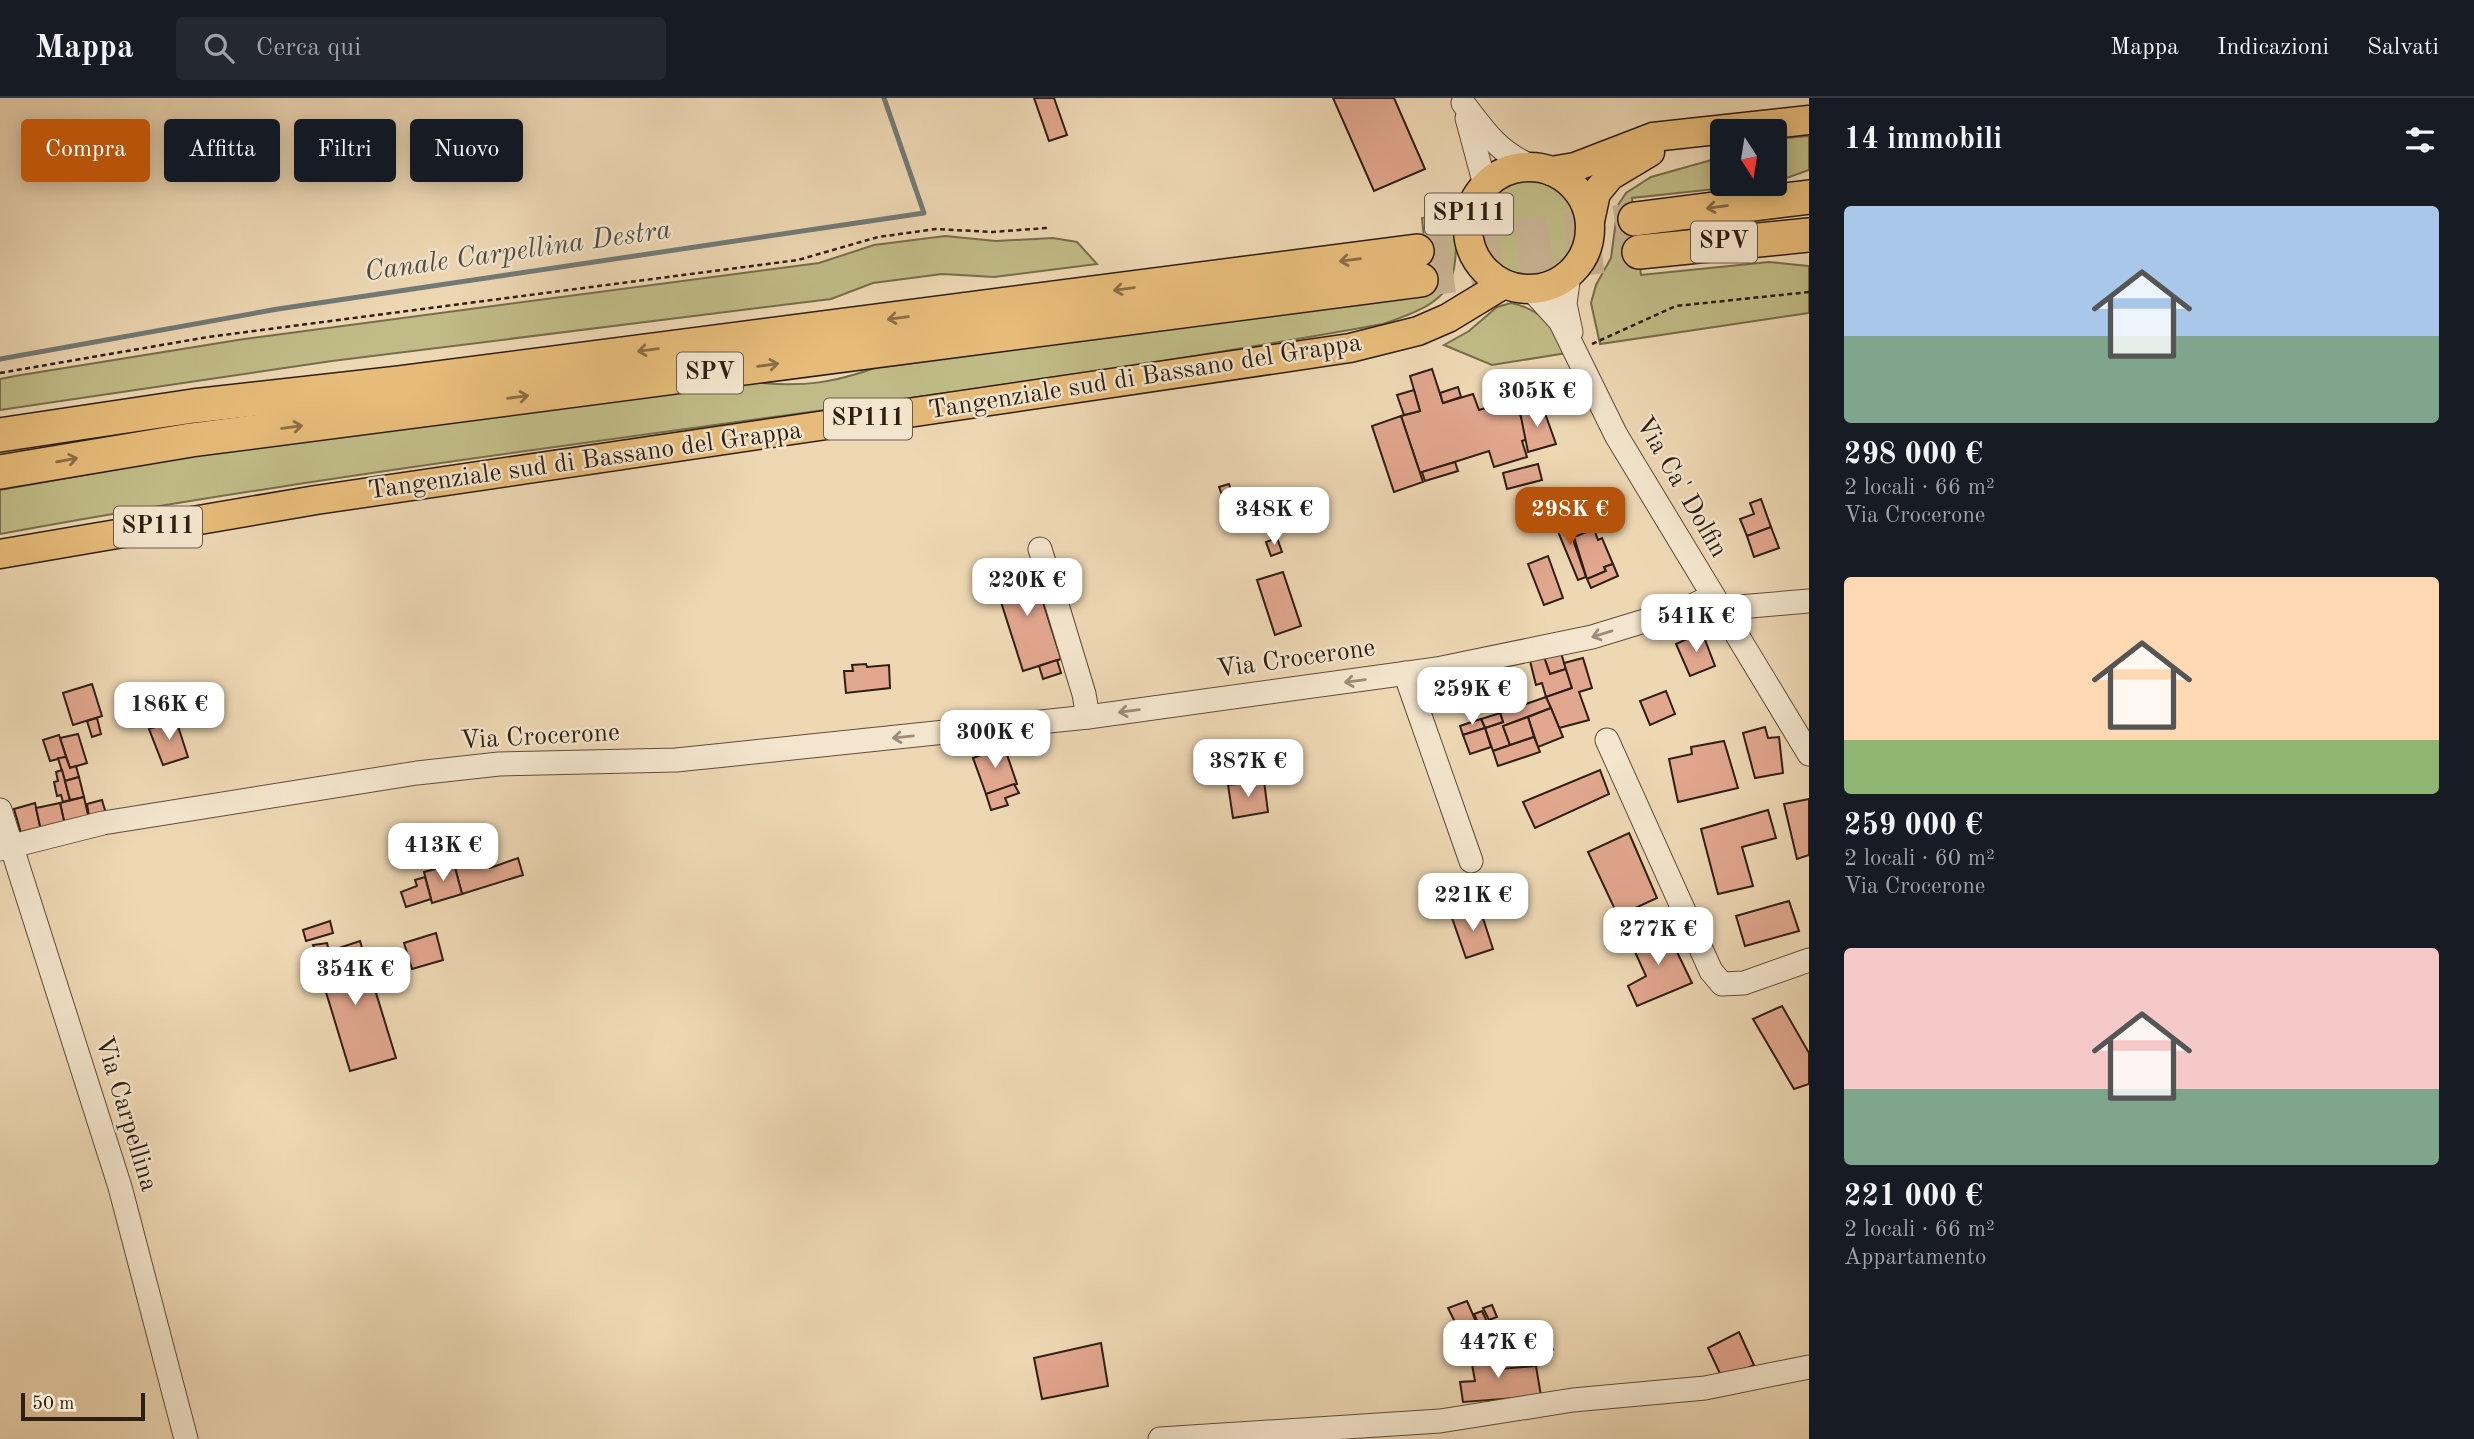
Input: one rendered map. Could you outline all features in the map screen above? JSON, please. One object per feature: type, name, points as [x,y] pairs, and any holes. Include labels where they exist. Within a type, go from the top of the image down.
[{"type":"highway","name":"SPV","points":[[1635,219],[1809,197]]},
{"type":"highway","name":"SPV","points":[[1639,252],[1809,235]]},
{"type":"highway","name":"SPV","points":[[0,435],[193,406],[1419,265],[191,440],[0,472]]},
{"type":"main road","name":"SP111","points":[[1485,185],[1507,171],[1575,167],[1653,137],[1809,120]]},
{"type":"main road","name":"SP111","points":[[1569,274],[1581,260],[1588,242],[1596,193],[1610,176],[1639,156],[1699,133]]},
{"type":"main road","points":[[1542,169],[1578,191],[1590,220]]},
{"type":"main road","name":"Tangenziale sud di Bassano del Grappa","points":[[1418,331],[1460,294],[1469,273],[1469,215],[1474,199],[1485,185]]},
{"type":"main road","name":"SP111","points":[[1471,248],[1478,263],[1517,287]]},
{"type":"main road","name":"Tangenziale sud di Bassano del Grappa","points":[[0,554],[316,500],[1350,348],[1418,331],[1517,287],[1551,285],[1569,274]]},
{"type":"street","points":[[1462,100],[1499,148],[1510,157],[1542,169]]},
{"type":"street","points":[[1462,100],[1485,185]]},
{"type":"street","name":"Via Ca' Dolfin","points":[[1569,274],[1565,304],[1577,352]]},
{"type":"street","name":"Via Ca' Dolfin","points":[[1517,287],[1560,321],[1616,435],[1809,754]]},
{"type":"street","points":[[1040,549],[1084,694],[1088,717]]},
{"type":"street","name":"Via Crocerone","points":[[6,848],[103,823],[417,773],[499,764],[676,760],[1088,717],[1405,673],[1592,637],[1688,608],[1718,604],[1739,607],[1809,601]]},
{"type":"street","points":[[1405,673],[1471,861]]},
{"type":"street","points":[[1606,740],[1712,971],[1722,984],[1744,983],[1809,960]]},
{"type":"street","name":"Via Carpellina","points":[[0,810],[6,848],[120,1187],[186,1439]]},
{"type":"street","points":[[1160,1439],[1440,1421],[1573,1400],[1705,1388],[1809,1367]]},
{"type":"path","points":[[0,373],[208,337],[798,260],[878,237],[936,229],[992,232],[1047,228]]},
{"type":"path","points":[[1577,352],[1644,318],[1676,306],[1809,292]]},
{"type":"shaded area","points":[[1809,136],[1809,170],[1787,178],[1787,138]]},
{"type":"shaded area","points":[[1710,160],[1710,190],[1632,198],[1641,275],[1769,262],[1809,266],[1809,313],[1600,344],[1591,303],[1596,285],[1611,258],[1618,205],[1626,193],[1651,177]]},
{"type":"shaded area","points":[[1530,180],[1548,183],[1564,194],[1575,210],[1578,228],[1575,246],[1564,262],[1548,273],[1530,276],[1512,273],[1496,262],[1485,246],[1482,228],[1485,210],[1496,194],[1512,183]]},
{"type":"shaded area","points":[[1456,213],[1455,258],[1448,286],[1426,306],[1383,324],[1038,380],[345,477],[0,534],[0,490],[225,450],[740,380],[781,384],[819,382],[856,374],[895,360],[1429,291],[1422,218]]},
{"type":"shaded area","points":[[945,236],[996,241],[1053,238],[1077,242],[1097,264],[994,277],[942,274],[873,283],[831,299],[332,361],[0,410],[0,379],[15,376],[244,339],[819,263],[874,245]]},
{"type":"shaded area","points":[[1511,303],[1531,310],[1545,320],[1567,353],[1492,365],[1444,345],[1469,331],[1497,307]]},
{"type":"building","points":[[1034,98],[1054,98],[1067,135],[1049,141]]},
{"type":"building","points":[[1333,98],[1394,98],[1425,169],[1374,191]]},
{"type":"building","points":[[1432,369],[1443,403],[1473,394],[1479,410],[1515,399],[1528,439],[1522,441],[1527,457],[1494,467],[1489,451],[1420,473],[1401,416],[1420,411],[1410,376]]},
{"type":"building","points":[[1458,387],[1461,397],[1443,403],[1440,393]]},
{"type":"building","points":[[1414,390],[1420,411],[1404,415],[1397,395]]},
{"type":"building","points":[[1540,398],[1542,405],[1520,412],[1517,404]]},
{"type":"building","points":[[1542,405],[1556,444],[1528,452],[1520,412]]},
{"type":"building","points":[[1401,416],[1423,482],[1394,492],[1372,426]]},
{"type":"building","points":[[1455,462],[1458,471],[1425,481],[1422,472]]},
{"type":"building","points":[[1538,464],[1542,480],[1507,489],[1503,473]]},
{"type":"building","points":[[1229,484],[1236,504],[1227,508],[1219,487]]},
{"type":"building","points":[[1761,499],[1771,527],[1747,536],[1740,519],[1754,514],[1750,503]]},
{"type":"building","points":[[1565,517],[1586,577],[1578,580],[1554,522]]},
{"type":"building","points":[[1771,527],[1779,548],[1754,557],[1747,536]]},
{"type":"building","points":[[1594,529],[1598,540],[1602,538],[1613,564],[1604,567],[1606,571],[1587,579],[1574,537]]},
{"type":"building","points":[[1277,538],[1282,552],[1271,556],[1266,542]]},
{"type":"building","points":[[1548,556],[1563,598],[1544,605],[1528,564]]},
{"type":"building","points":[[1031,564],[1061,659],[1023,671],[993,577]]},
{"type":"building","points":[[1613,564],[1618,576],[1591,588],[1587,579],[1606,571],[1604,567]]},
{"type":"building","points":[[1283,572],[1301,626],[1275,635],[1257,580]]},
{"type":"building","points":[[1702,632],[1715,666],[1690,676],[1676,644]]},
{"type":"building","points":[[1561,653],[1566,669],[1550,674],[1544,657]]},
{"type":"building","points":[[1544,657],[1550,674],[1566,669],[1572,688],[1546,697],[1542,683],[1536,685],[1530,661]]},
{"type":"building","points":[[1583,658],[1592,688],[1579,692],[1589,720],[1559,728],[1546,697],[1572,688],[1564,663]]},
{"type":"building","points":[[1057,660],[1061,673],[1043,679],[1039,666]]},
{"type":"building","points":[[866,664],[867,667],[889,665],[890,688],[846,693],[844,671],[853,671],[852,665]]},
{"type":"building","points":[[1507,666],[1509,674],[1498,676],[1501,688],[1493,690],[1487,670]]},
{"type":"building","points":[[1459,672],[1462,685],[1442,689],[1439,676]]},
{"type":"building","points":[[92,684],[102,716],[73,725],[63,693]]},
{"type":"building","points":[[1666,691],[1675,714],[1650,725],[1640,701]]},
{"type":"building","points":[[192,697],[196,710],[178,717],[173,703]]},
{"type":"building","points":[[1546,697],[1551,708],[1503,726],[1510,745],[1493,751],[1485,728],[1503,722],[1500,713]]},
{"type":"building","points":[[1551,708],[1563,737],[1538,747],[1528,717]]},
{"type":"building","points":[[1500,713],[1503,722],[1485,728],[1481,719]]},
{"type":"building","points":[[1528,717],[1534,737],[1510,745],[1503,726]]},
{"type":"building","points":[[97,718],[101,734],[92,737],[87,721]]},
{"type":"building","points":[[1481,719],[1485,728],[1463,735],[1460,726]]},
{"type":"building","points":[[176,720],[188,757],[163,765],[149,729]]},
{"type":"building","points":[[1765,727],[1768,738],[1779,737],[1783,773],[1755,778],[1743,733]]},
{"type":"building","points":[[1485,728],[1491,747],[1470,754],[1463,735]]},
{"type":"building","points":[[78,734],[87,763],[70,768],[60,738]]},
{"type":"building","points":[[59,735],[66,757],[50,761],[43,740]]},
{"type":"building","points":[[1534,737],[1540,752],[1498,766],[1493,751]]},
{"type":"building","points":[[1724,741],[1738,788],[1678,802],[1669,759],[1692,754],[1691,747]]},
{"type":"building","points":[[1004,746],[1017,784],[986,794],[973,758]]},
{"type":"building","points":[[66,757],[70,768],[76,766],[79,777],[65,781],[58,758]]},
{"type":"building","points":[[62,770],[70,800],[63,802],[61,795],[57,796],[54,782],[58,781],[56,772]]},
{"type":"building","points":[[1600,770],[1609,794],[1535,828],[1523,802]]},
{"type":"building","points":[[79,777],[84,797],[70,800],[65,781]]},
{"type":"building","points":[[1264,781],[1268,812],[1233,818],[1228,785]]},
{"type":"building","points":[[1014,784],[1019,793],[1005,798],[1008,805],[991,810],[986,794]]},
{"type":"building","points":[[84,797],[90,824],[66,830],[60,803]]},
{"type":"building","points":[[1809,799],[1809,855],[1797,859],[1784,804]]},
{"type":"building","points":[[102,800],[107,817],[90,822],[87,804]]},
{"type":"building","points":[[35,803],[42,835],[23,840],[14,809]]},
{"type":"building","points":[[60,803],[66,830],[42,835],[36,808]]},
{"type":"building","points":[[1768,810],[1776,838],[1742,847],[1753,886],[1718,894],[1701,829]]},
{"type":"building","points":[[1629,833],[1657,898],[1618,916],[1588,852]]},
{"type":"building","points":[[486,855],[490,868],[518,858],[523,875],[462,894],[454,864]]},
{"type":"building","points":[[454,864],[462,894],[432,903],[424,872]]},
{"type":"building","points":[[1469,876],[1480,909],[1452,918],[1441,884]]},
{"type":"building","points":[[425,877],[431,899],[406,907],[401,892],[417,886],[415,880]]},
{"type":"building","points":[[1789,901],[1799,931],[1745,946],[1736,916]]},
{"type":"building","points":[[1480,909],[1493,949],[1466,958],[1452,918]]},
{"type":"building","points":[[330,921],[333,933],[306,941],[303,930]]},
{"type":"building","points":[[1665,927],[1692,983],[1637,1006],[1628,986],[1646,976],[1630,941]]},
{"type":"building","points":[[436,933],[443,960],[412,969],[404,943]]},
{"type":"building","points":[[360,941],[396,1058],[350,1071],[315,956]]},
{"type":"building","points":[[327,943],[329,951],[317,955],[313,945]]},
{"type":"building","points":[[1782,1006],[1809,1053],[1809,1084],[1794,1089],[1753,1019]]},
{"type":"building","points":[[1467,1301],[1477,1324],[1459,1330],[1448,1308]]},
{"type":"building","points":[[1492,1305],[1497,1317],[1489,1320],[1483,1308]]},
{"type":"building","points":[[1482,1311],[1494,1337],[1486,1340],[1474,1314]]},
{"type":"building","points":[[1545,1328],[1553,1350],[1535,1356],[1526,1335]]},
{"type":"building","points":[[1739,1332],[1754,1365],[1723,1380],[1708,1348]]},
{"type":"building","points":[[1101,1343],[1108,1386],[1042,1399],[1034,1358]]},
{"type":"building","points":[[1483,1344],[1484,1350],[1490,1349],[1492,1361],[1499,1360],[1500,1369],[1536,1366],[1541,1396],[1463,1402],[1460,1382],[1475,1381],[1469,1347]]},
{"type":"waterway","name":"Canale Carpellina Destra","points":[[0,359],[278,309],[924,213],[884,98]]},
{"type":"tunnel","points":[[1417,251],[1635,219]]},
{"type":"tunnel","points":[[1421,280],[1639,252]]}]
